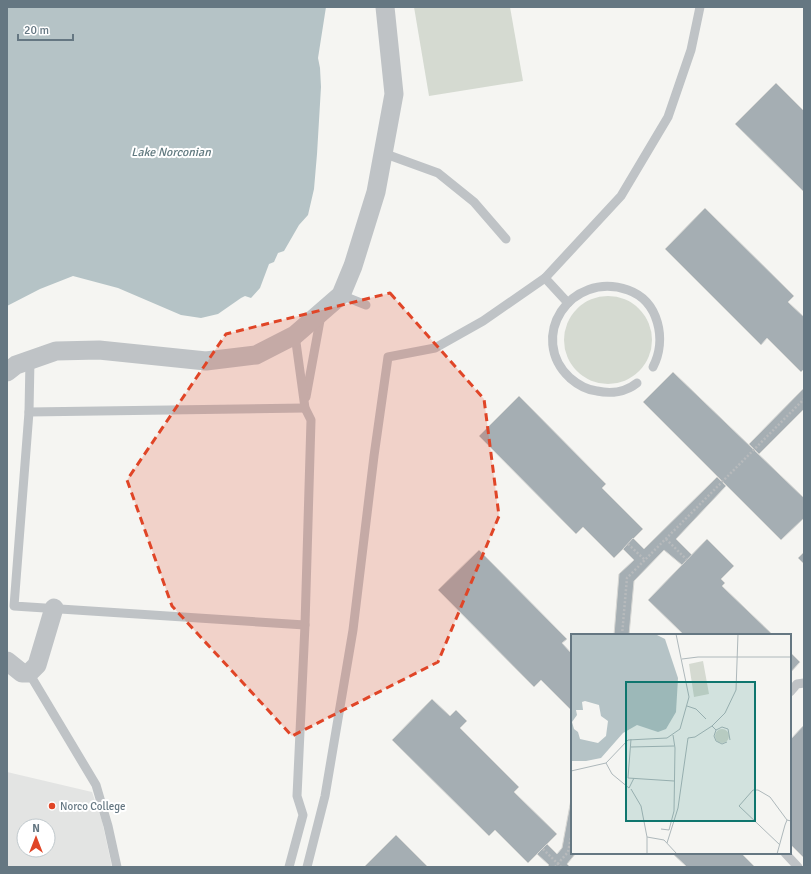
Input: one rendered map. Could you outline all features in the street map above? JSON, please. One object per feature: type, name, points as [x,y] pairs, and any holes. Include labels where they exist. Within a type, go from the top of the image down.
[{"type":"street","points":[[7,372],[16,365],[56,351],[98,350],[206,361],[256,355],[295,335],[341,295],[353,266],[376,192],[394,94],[385,7]]},
{"type":"street","points":[[7,661],[22,673],[29,673],[37,665],[54,608]]},
{"type":"lane","points":[[307,867],[326,796],[352,638],[374,456],[388,357],[435,348],[483,321],[544,278],[621,196],[668,117],[691,50],[700,7]]},
{"type":"lane","points":[[383,153],[438,173],[474,202],[506,239]]},
{"type":"lane","points":[[544,278],[568,303]]},
{"type":"lane","points":[[637,383],[630,388],[621,391],[605,393],[590,390],[576,384],[565,373],[557,360],[554,345],[554,330],[559,315],[568,303],[578,294],[591,288],[604,286],[618,287],[631,291],[643,299],[652,310],[658,322],[661,336],[660,349],[653,367]]},
{"type":"lane","points":[[341,295],[366,305]]},
{"type":"lane","points":[[304,408],[321,312]]},
{"type":"lane","points":[[288,867],[303,815],[297,796],[305,625],[311,420],[304,408],[295,335]]},
{"type":"lane","points":[[30,360],[30,412],[14,606],[305,625]]},
{"type":"lane","points":[[30,412],[304,408]]},
{"type":"lane","points":[[29,673],[96,785],[108,826],[117,867]]},
{"type":"lane","points":[[791,691],[797,684],[804,683]]},
{"type":"lane","points":[[786,854],[798,867]]},
{"type":"path","points":[[622,634],[627,578],[804,399]]},
{"type":"path","points":[[666,539],[687,560]]},
{"type":"path","points":[[628,544],[645,560]]},
{"type":"path","points":[[555,867],[568,852],[571,837]]},
{"type":"path","points":[[543,849],[561,867]]},
{"type":"highlighted area","points":[[390,293],[484,399],[499,516],[438,662],[292,736],[172,606],[127,480],[226,334]]},
{"type":"shaded area","points":[[414,7],[510,7],[523,81],[429,96]]},
{"type":"shaded area","points":[[599,296],[617,296],[633,303],[645,315],[652,331],[652,349],[645,365],[633,377],[617,384],[599,384],[583,377],[571,365],[564,349],[564,331],[571,315],[583,303]]},
{"type":"shaded area","name":"Norco College","points":[[7,772],[92,792],[102,821],[112,867],[7,867]]},
{"type":"water","name":"Lake Norconian","points":[[7,7],[326,7],[318,58],[321,87],[314,189],[308,215],[299,225],[284,251],[278,253],[274,262],[269,264],[260,288],[251,298],[245,296],[218,314],[201,318],[181,315],[118,288],[73,276],[40,289],[7,306]]},
{"type":"building","points":[[776,83],[804,111],[804,192],[735,124]]},
{"type":"building","points":[[705,208],[794,296],[788,302],[804,317],[804,369],[801,372],[767,338],[761,345],[665,249]]},
{"type":"building","points":[[673,372],[804,498],[804,518],[781,540],[643,402]]},
{"type":"building","points":[[804,388],[804,409],[759,454],[749,444]]},
{"type":"building","points":[[519,396],[606,484],[602,488],[643,529],[614,558],[583,527],[576,534],[479,436]]},
{"type":"building","points":[[717,477],[726,486],[676,539],[692,555],[682,565],[664,550],[634,581],[629,634],[614,634],[619,574],[634,560],[623,549],[633,538],[644,549]]},
{"type":"building","points":[[707,539],[734,566],[721,579],[725,583],[722,586],[772,634],[683,634],[648,600]]},
{"type":"building","points":[[479,550],[567,639],[562,643],[571,653],[571,710],[541,680],[534,687],[438,590]]},
{"type":"building","points":[[804,552],[804,564],[798,558]]},
{"type":"building","points":[[791,653],[800,662],[791,672]]},
{"type":"building","points":[[432,699],[450,716],[456,710],[467,721],[460,728],[519,787],[514,792],[557,834],[528,863],[495,830],[489,836],[392,740]]},
{"type":"building","points":[[804,725],[804,858],[791,845],[791,739]]},
{"type":"building","points":[[571,799],[571,854],[575,854],[567,864],[570,867],[547,867],[549,865],[537,854],[547,844],[557,854],[562,848]]},
{"type":"building","points":[[396,835],[428,867],[364,867]]},
{"type":"building","points":[[673,854],[742,854],[755,867],[687,867]]},
{"type":"place","name":"Norco College","points":[[52,806]]}]
